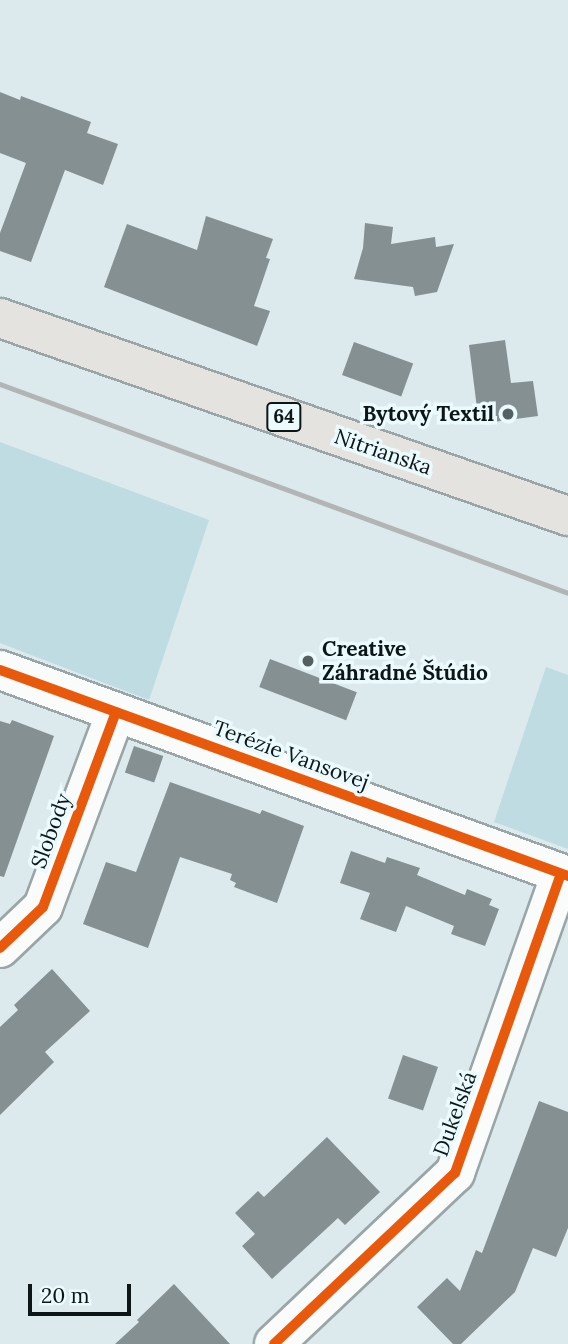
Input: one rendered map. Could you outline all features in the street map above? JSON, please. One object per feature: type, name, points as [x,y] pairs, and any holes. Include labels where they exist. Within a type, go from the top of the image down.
[{"type":"main road","name":"Nitrianska","points":[[0,318],[568,516]]},
{"type":"street","name":"Terézie Vansovej","points":[[0,670],[564,875]]},
{"type":"street","name":"Slobody","points":[[0,948],[43,907],[116,712]]},
{"type":"street","name":"Dukelská","points":[[274,1344],[455,1173],[564,875]]},
{"type":"shaded area","points":[[0,442],[209,520],[149,700],[0,643]]},
{"type":"shaded area","points":[[546,667],[568,675],[568,849],[494,822]]},
{"type":"building","points":[[0,92],[20,100],[21,96],[91,122],[87,133],[118,144],[103,185],[65,170],[31,262],[0,251],[0,233],[26,163],[0,153]]},
{"type":"building","points":[[206,216],[273,239],[266,258],[270,259],[254,306],[270,311],[257,346],[104,287],[127,224],[197,250]]},
{"type":"building","points":[[365,223],[393,227],[391,244],[435,237],[436,247],[454,244],[437,292],[415,296],[413,287],[354,279],[363,248]]},
{"type":"building","points":[[505,340],[511,383],[533,381],[538,416],[479,424],[469,345]]},
{"type":"building","points":[[354,342],[413,364],[401,396],[342,375]]},
{"type":"building","points":[[270,659],[357,692],[346,720],[259,687]]},
{"type":"building","points":[[12,720],[54,736],[4,877],[0,876],[0,721],[10,724]]},
{"type":"building","points":[[134,746],[163,756],[154,783],[125,772]]},
{"type":"building","points":[[170,782],[260,814],[262,810],[304,826],[277,903],[234,887],[236,883],[230,880],[232,874],[180,857],[148,948],[83,924],[106,862],[136,872]]},
{"type":"building","points":[[351,851],[385,863],[387,857],[420,868],[417,875],[465,895],[467,889],[492,899],[489,905],[499,909],[485,946],[451,934],[454,926],[406,906],[396,932],[360,919],[370,893],[340,883]]},
{"type":"building","points":[[52,969],[90,1011],[45,1052],[54,1062],[0,1115],[0,1027],[18,1010],[14,1005]]},
{"type":"building","points":[[403,1055],[438,1067],[423,1111],[388,1098]]},
{"type":"building","points":[[539,1101],[568,1112],[568,1228],[556,1257],[533,1248],[515,1292],[461,1344],[453,1344],[417,1307],[447,1278],[460,1291],[476,1250],[482,1253]]},
{"type":"building","points":[[327,1137],[380,1192],[345,1225],[338,1218],[272,1279],[242,1246],[255,1234],[235,1213],[258,1191],[264,1197]]},
{"type":"building","points":[[174,1284],[230,1344],[115,1344],[139,1322],[137,1320]]},
{"type":"railway","points":[[0,384],[568,593]]},
{"type":"cycle path","points":[[0,670],[568,876]]},
{"type":"cycle path","points":[[0,948],[43,907],[116,712]]},
{"type":"cycle path","points":[[274,1344],[455,1173],[561,874]]},
{"type":"place","name":"Bytový Textil","points":[[508,414]]},
{"type":"place","name":"Creative Záhradné Štúdio","points":[[308,661]]}]
